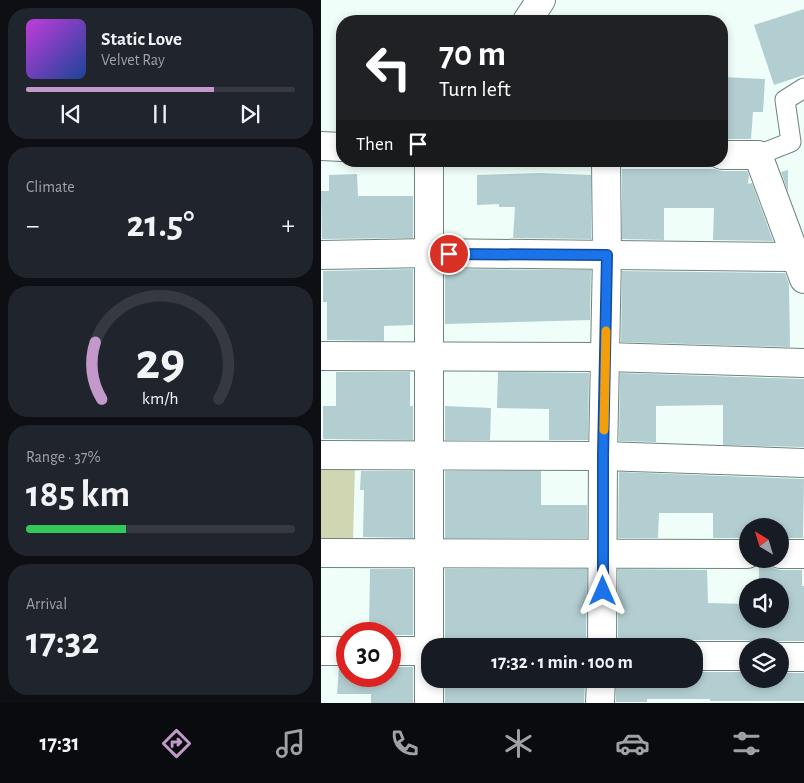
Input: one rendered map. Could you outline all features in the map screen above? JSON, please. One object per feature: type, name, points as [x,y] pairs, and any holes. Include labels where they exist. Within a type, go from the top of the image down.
[{"type":"street","points":[[531,15],[541,0]]},
{"type":"street","points":[[321,146],[336,147]]},
{"type":"street","points":[[321,254],[607,255],[800,268],[758,155],[728,155]]},
{"type":"street","points":[[429,167],[429,638]]},
{"type":"street","points":[[602,638],[607,255],[606,167]]},
{"type":"street","points":[[321,356],[606,357],[804,363]]},
{"type":"street","points":[[321,455],[603,456],[804,463]]},
{"type":"street","points":[[321,553],[739,554]]},
{"type":"street","points":[[789,554],[804,554]]},
{"type":"street","points":[[321,651],[336,651]]},
{"type":"street","points":[[401,651],[421,651]]},
{"type":"street","points":[[703,656],[739,656]]},
{"type":"street","points":[[789,657],[804,657]]},
{"type":"street","points":[[429,688],[429,703]]},
{"type":"street","points":[[600,703],[601,688]]},
{"type":"lane","points":[[758,155],[791,142],[785,100],[804,88]]},
{"type":"green space","points":[[321,466],[355,467],[353,540],[321,540]]},
{"type":"building","points":[[804,9],[804,75],[774,85],[754,25]]},
{"type":"building","points":[[728,77],[765,79],[763,112],[753,112],[751,139],[728,139]]},
{"type":"building","points":[[622,169],[747,171],[749,175],[748,184],[752,183],[773,241],[713,240],[714,208],[664,208],[664,240],[622,239]]},
{"type":"building","points":[[788,170],[788,192],[781,172]]},
{"type":"building","points":[[540,173],[591,175],[591,239],[513,238],[515,207],[499,207],[499,204],[477,205],[477,175]]},
{"type":"building","points":[[357,174],[358,196],[413,196],[413,238],[322,239],[321,191],[329,191],[329,175]]},
{"type":"building","points":[[413,269],[413,325],[384,326],[384,341],[327,340],[327,302],[323,302],[323,271]]},
{"type":"building","points":[[445,269],[591,270],[590,320],[445,324]]},
{"type":"building","points":[[622,271],[785,273],[789,284],[790,347],[621,342]]},
{"type":"building","points":[[336,372],[410,372],[413,440],[323,439],[323,406],[336,406]]},
{"type":"building","points":[[498,372],[589,373],[588,440],[549,440],[549,409],[497,408]]},
{"type":"building","points":[[620,373],[804,379],[804,447],[723,445],[723,405],[656,406],[656,442],[619,441]]},
{"type":"building","points":[[445,406],[491,408],[490,440],[445,440]]},
{"type":"building","points":[[361,471],[413,471],[413,538],[363,537],[364,490],[360,490]]},
{"type":"building","points":[[445,471],[541,471],[541,505],[587,505],[587,538],[445,538]]},
{"type":"building","points":[[619,472],[804,479],[803,538],[789,538],[789,518],[739,518],[739,538],[713,538],[713,513],[659,513],[658,538],[618,538]]},
{"type":"building","points":[[759,568],[802,570],[802,586],[804,586],[804,641],[789,641],[789,638],[703,640],[703,638],[618,638],[618,569],[707,570],[708,603],[739,604],[739,628],[789,628],[789,578],[759,578]]},
{"type":"building","points":[[370,569],[413,569],[413,635],[401,635],[401,622],[369,622]]},
{"type":"building","points":[[445,569],[587,569],[586,638],[445,638]]},
{"type":"building","points":[[401,667],[413,667],[413,703],[371,703],[371,694],[337,694],[338,687],[401,687]]},
{"type":"building","points":[[703,672],[739,672],[739,688],[789,688],[789,673],[804,673],[804,701],[647,699],[647,702],[616,702],[616,688],[703,688]]},
{"type":"building","points":[[445,688],[585,688],[584,703],[445,703]]},
{"type":"slow traffic","points":[[604,430],[606,331]]},
{"type":"route","points":[[449,254],[607,255],[603,456],[603,591]]}]
